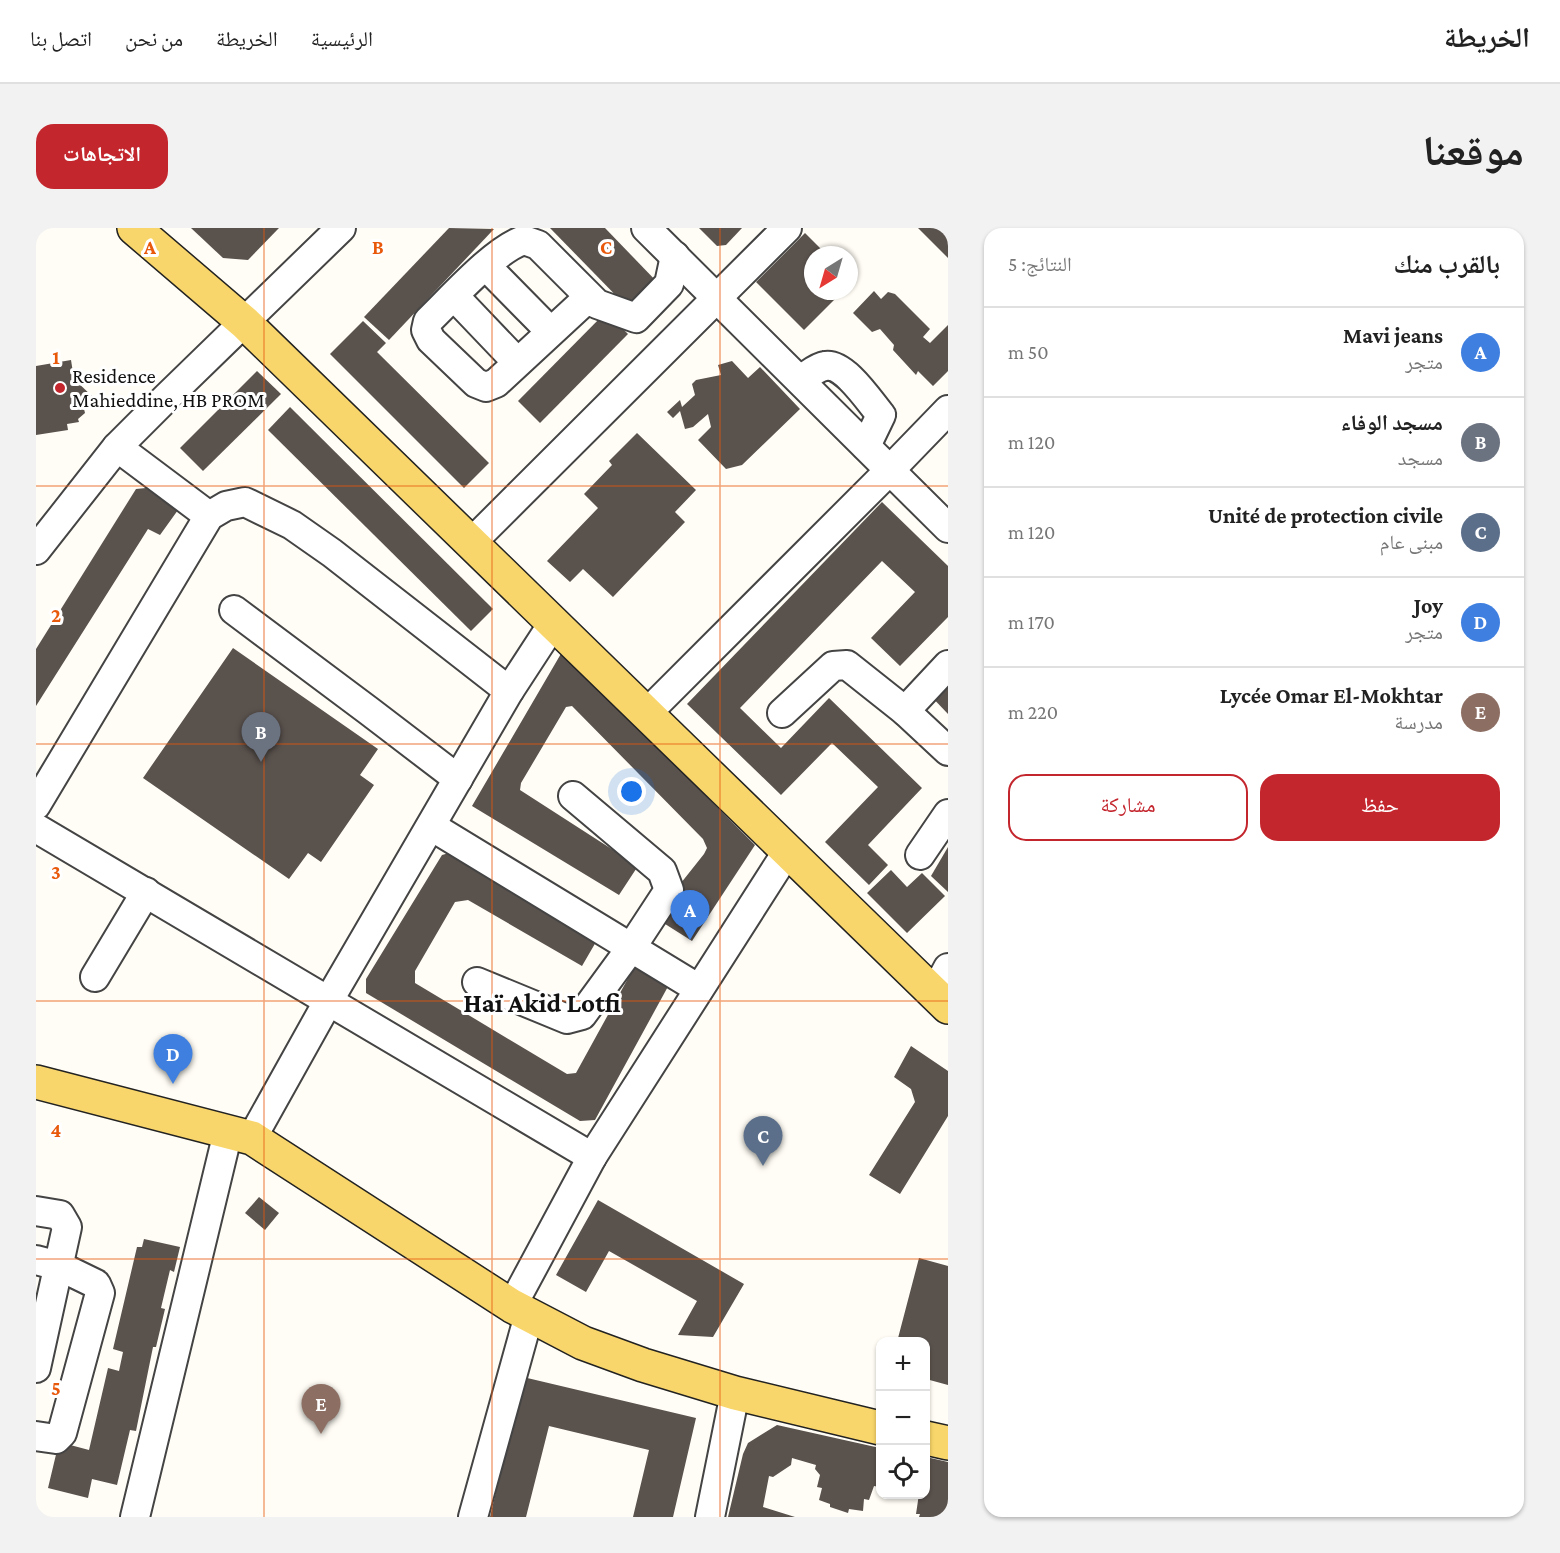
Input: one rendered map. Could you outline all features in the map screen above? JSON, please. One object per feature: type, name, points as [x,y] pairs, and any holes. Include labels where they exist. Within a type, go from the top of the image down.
[{"type":"main road","points":[[134,228],[244,323],[472,542],[787,852],[943,990]]},
{"type":"main road","points":[[36,1082],[240,1135],[520,1310],[583,1343],[643,1365],[735,1393],[876,1427]]},
{"type":"main road","points":[[930,1439],[948,1443]]},
{"type":"street","points":[[38,542],[117,447],[341,228]]},
{"type":"street","points":[[646,228],[948,528]]},
{"type":"street","points":[[472,542],[787,228]]},
{"type":"street","points":[[589,297],[496,383],[486,387],[476,383],[431,340],[426,330],[428,321],[486,266],[512,244],[524,240],[538,245],[597,304],[636,318],[669,284],[675,256]]},
{"type":"street","points":[[486,266],[550,331]]},
{"type":"street","points":[[454,296],[517,362]]},
{"type":"street","points":[[800,380],[825,366],[836,367],[849,376],[881,415],[866,446]]},
{"type":"street","points":[[647,713],[948,410]]},
{"type":"street","points":[[117,447],[209,516]]},
{"type":"street","points":[[36,805],[209,516],[226,506],[245,502],[291,525],[332,553],[509,691]]},
{"type":"street","points":[[234,610],[458,779]]},
{"type":"street","points":[[135,1517],[240,1135],[329,1000],[509,691],[554,622]]},
{"type":"street","points":[[782,713],[833,666],[847,665],[905,711],[948,751]]},
{"type":"street","points":[[905,711],[948,665]]},
{"type":"street","points":[[477,982],[567,1019],[582,1015],[631,948],[669,890],[662,871],[573,796]]},
{"type":"street","points":[[920,855],[948,814]]},
{"type":"street","points":[[431,826],[699,989]]},
{"type":"street","points":[[36,828],[592,1157]]},
{"type":"street","points":[[473,1517],[520,1310],[592,1157],[787,852]]},
{"type":"street","points":[[95,976],[146,892]]},
{"type":"street","points":[[36,1211],[60,1215],[67,1227],[48,1263],[36,1368]]},
{"type":"street","points":[[36,1436],[56,1439],[62,1434],[100,1293],[96,1284],[48,1263]]},
{"type":"street","points":[[710,1517],[735,1393]]},
{"type":"building","points":[[191,228],[279,228],[248,260],[223,258]]},
{"type":"building","points":[[449,228],[494,229],[389,340],[364,317]]},
{"type":"building","points":[[550,228],[605,228],[660,285],[632,312]]},
{"type":"building","points":[[699,228],[742,228],[726,245],[717,246]]},
{"type":"building","points":[[918,228],[948,228],[948,258]]},
{"type":"building","points":[[805,233],[818,246],[804,246],[804,300],[834,300],[804,330],[756,282]]},
{"type":"building","points":[[874,291],[881,299],[888,292],[895,294],[930,329],[923,337],[930,343],[948,325],[948,371],[933,386],[918,371],[916,375],[893,350],[894,345],[880,329],[872,332],[853,313]]},
{"type":"building","points":[[606,312],[628,334],[540,423],[518,401]]},
{"type":"building","points":[[363,321],[386,343],[377,352],[489,463],[464,488],[330,354]]},
{"type":"building","name":"Residence Mahieddine, HB PROM","points":[[71,360],[74,379],[94,398],[84,409],[85,413],[78,419],[79,422],[67,424],[68,430],[36,435],[36,366]]},
{"type":"building","points":[[732,361],[748,378],[760,367],[800,409],[742,465],[726,469],[698,440],[711,427],[708,414],[693,427],[685,429],[680,411],[673,418],[667,412],[680,400],[682,407],[695,395],[692,384],[696,380],[721,375],[718,365]]},
{"type":"building","points":[[257,371],[281,394],[203,471],[180,448]]},
{"type":"building","points":[[290,407],[493,609],[471,631],[268,430]]},
{"type":"building","points":[[637,433],[696,490],[675,512],[685,522],[613,597],[583,569],[570,582],[547,561],[598,508],[584,494],[612,465],[609,461]]},
{"type":"building","points":[[146,488],[178,510],[160,535],[148,529],[36,706],[36,649],[136,489]]},
{"type":"building","points":[[882,502],[948,566],[948,617],[900,666],[871,638],[915,592],[882,561],[740,708],[781,748],[829,698],[922,788],[868,845],[888,865],[869,885],[825,842],[878,787],[832,743],[781,795],[687,704]]},
{"type":"building","points":[[233,648],[378,749],[360,775],[374,785],[321,862],[308,853],[289,879],[143,778]]},
{"type":"building","points":[[562,652],[755,845],[692,941],[654,917],[704,854],[707,848],[703,839],[572,706],[566,707],[521,783],[520,790],[638,866],[619,895],[472,806]]},
{"type":"building","points":[[948,674],[948,714],[928,693]]},
{"type":"building","points":[[948,847],[948,892],[931,876]]},
{"type":"building","points":[[456,851],[600,935],[582,966],[468,900],[455,902],[415,971],[415,983],[567,1074],[576,1073],[637,962],[671,981],[595,1120],[580,1121],[366,993],[366,979],[442,855]]},
{"type":"building","points":[[891,870],[907,887],[922,873],[945,896],[907,933],[867,893]]},
{"type":"building","points":[[911,1046],[948,1071],[948,1116],[900,1194],[869,1175],[915,1102],[911,1089],[894,1077]]},
{"type":"building","points":[[259,1197],[279,1213],[265,1230],[245,1213]]},
{"type":"building","points":[[598,1200],[744,1284],[713,1337],[678,1335],[697,1301],[609,1251],[586,1292],[556,1275]]},
{"type":"building","points":[[144,1239],[180,1247],[174,1272],[170,1270],[161,1308],[165,1309],[156,1347],[153,1347],[136,1431],[130,1430],[117,1485],[92,1479],[88,1498],[48,1488],[59,1442],[89,1450],[108,1368],[119,1371],[123,1352],[113,1349],[137,1247],[142,1247]]},
{"type":"building","points":[[919,1258],[948,1266],[948,1385],[930,1380],[930,1337],[898,1337]]},
{"type":"building","points":[[523,1377],[696,1418],[673,1517],[633,1517],[649,1450],[549,1426],[526,1517],[490,1517]]},
{"type":"building","points":[[777,1425],[876,1447],[876,1486],[874,1486],[869,1500],[864,1499],[863,1511],[849,1509],[848,1513],[830,1507],[830,1504],[819,1500],[822,1488],[817,1487],[820,1475],[815,1469],[816,1465],[792,1458],[791,1465],[773,1477],[769,1476],[763,1507],[795,1517],[728,1517],[743,1454],[748,1443]]},
{"type":"building","points":[[930,1458],[948,1462],[948,1517],[919,1517],[920,1514],[916,1514],[918,1499],[930,1499]]},
{"type":"place","name":"Residence Mahieddine, HB PROM","points":[[60,388]]},
{"type":"place","name":"مسجد الوفاء","points":[[261,762]]},
{"type":"place","name":"Mavi jeans","points":[[690,940]]},
{"type":"place","name":"Joy","points":[[173,1084]]},
{"type":"place","name":"Unité de protection civile","points":[[763,1166]]},
{"type":"place","name":"Lycée Omar El-Mokhtar","points":[[321,1434]]},
{"type":"district","name":"Haï Akid Lotfi","points":[[542,1003]]}]
